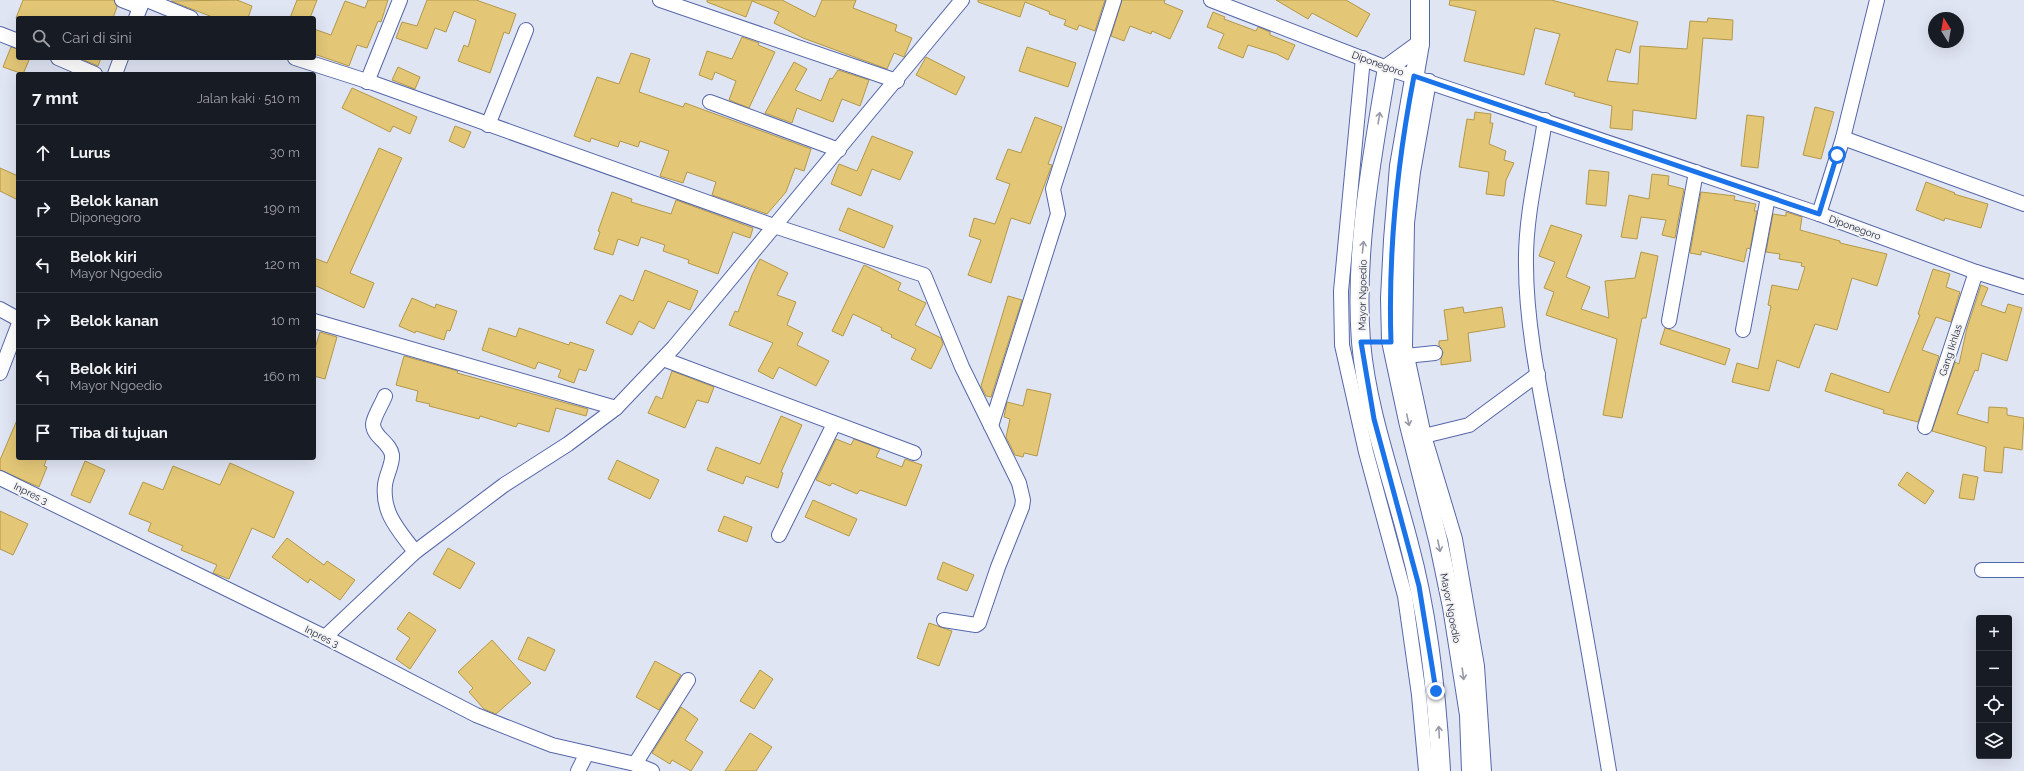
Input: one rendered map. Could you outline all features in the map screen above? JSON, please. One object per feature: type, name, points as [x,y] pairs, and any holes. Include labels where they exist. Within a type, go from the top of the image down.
[{"type":"street","points":[[122,0],[183,16]]},
{"type":"street","points":[[367,82],[400,0]]},
{"type":"street","points":[[660,0],[897,81]]},
{"type":"street","points":[[325,637],[415,552],[504,485],[568,444],[616,408],[663,359],[897,81],[962,0]]},
{"type":"street","points":[[991,426],[1058,214],[1053,189],[1114,0]]},
{"type":"street","name":"Diponegoro","points":[[1211,0],[1388,68],[1545,120],[1768,198],[1819,214],[1976,272],[2024,287]]},
{"type":"street","name":"Mayor Ngoedio","points":[[1420,0],[1422,79],[1398,173],[1390,298],[1391,342],[1408,421],[1438,540],[1452,607],[1469,715],[1471,771]]},
{"type":"street","points":[[1819,214],[1843,138],[1877,0]]},
{"type":"street","points":[[488,125],[526,30]]},
{"type":"street","points":[[0,34],[16,40]]},
{"type":"street","points":[[1388,68],[1420,44]]},
{"type":"street","points":[[1363,58],[1341,292],[1342,345],[1366,452],[1405,596],[1419,694],[1426,771]]},
{"type":"street","points":[[63,60],[91,72]]},
{"type":"street","points":[[116,72],[120,60]]},
{"type":"street","points":[[302,65],[367,82],[774,226],[924,274],[962,367],[1019,483],[1023,500],[1022,507],[998,567],[979,623],[976,626],[944,620]]},
{"type":"street","name":"Mayor Ngoedio","points":[[1388,68],[1367,200],[1359,298],[1361,342],[1374,419],[1419,586],[1436,691],[1441,771]]},
{"type":"street","points":[[1422,79],[1407,223],[1405,266],[1421,354],[1427,436],[1455,539],[1477,666],[1484,771]]},
{"type":"street","points":[[710,102],[839,150]]},
{"type":"street","points":[[1545,120],[1527,236],[1526,264],[1529,308],[1538,374],[1609,771]]},
{"type":"street","points":[[1843,138],[2024,204]]},
{"type":"street","points":[[1669,321],[1696,172]]},
{"type":"street","points":[[1743,330],[1768,198]]},
{"type":"street","name":"Gang Ikhlas","points":[[1925,428],[1976,272]]},
{"type":"street","points":[[0,309],[16,317]]},
{"type":"street","points":[[316,322],[616,408]]},
{"type":"street","points":[[0,373],[16,331]]},
{"type":"street","points":[[1361,342],[1391,342]]},
{"type":"street","points":[[663,359],[914,453]]},
{"type":"street","points":[[1427,436],[1457,429],[1482,417],[1538,374]]},
{"type":"street","points":[[385,396],[374,424],[376,432],[390,448],[392,456],[385,484],[384,502],[392,520],[415,552]]},
{"type":"street","points":[[779,535],[834,424]]},
{"type":"street","name":"Inpres 3","points":[[0,478],[325,637],[476,715],[552,745],[635,764],[652,771]]},
{"type":"street","points":[[1982,570],[2024,570]]},
{"type":"street","points":[[635,764],[688,680]]},
{"type":"street","points":[[578,771],[587,753]]},
{"type":"building","points":[[23,0],[114,0],[117,7],[114,16],[17,16]]},
{"type":"building","points":[[237,0],[252,6],[249,16],[210,16],[171,1]]},
{"type":"building","points":[[297,0],[317,0],[311,16],[291,16]]},
{"type":"building","points":[[368,0],[388,0],[381,22],[378,21],[367,48],[357,45],[349,66],[316,55],[316,30],[331,35],[345,1],[365,8]]},
{"type":"building","points":[[427,0],[476,0],[516,14],[509,34],[504,32],[490,73],[458,61],[464,45],[468,47],[476,20],[454,11],[446,32],[435,28],[427,49],[396,38],[402,22],[417,26]]},
{"type":"building","points":[[707,0],[782,0],[815,17],[822,0],[856,0],[853,8],[897,25],[895,31],[912,38],[904,57],[894,53],[887,69],[803,38],[774,23],[779,12],[752,1],[746,17],[707,2]]},
{"type":"building","points":[[978,0],[1105,0],[1095,31],[1079,25],[1077,30],[1064,25],[1066,20],[1049,14],[1050,12],[1025,2],[1020,17],[978,2]]},
{"type":"building","points":[[1122,0],[1165,0],[1164,3],[1183,11],[1170,39],[1152,31],[1151,34],[1130,26],[1124,41],[1111,36]]},
{"type":"building","points":[[1276,0],[1346,0],[1370,14],[1357,37],[1312,13],[1308,19]]},
{"type":"building","points":[[1450,0],[1551,0],[1638,22],[1630,53],[1616,49],[1607,81],[1638,84],[1640,46],[1687,49],[1690,21],[1707,22],[1708,18],[1733,20],[1732,40],[1703,38],[1696,119],[1633,110],[1632,130],[1610,128],[1612,106],[1574,96],[1575,93],[1545,84],[1560,34],[1535,28],[1524,75],[1464,61],[1476,11],[1449,5]]},
{"type":"building","points":[[1213,12],[1225,17],[1224,19],[1256,31],[1258,27],[1270,32],[1270,35],[1295,45],[1288,60],[1277,54],[1248,45],[1243,58],[1218,48],[1224,34],[1207,27]]},
{"type":"building","points":[[742,37],[759,43],[758,45],[775,52],[749,108],[729,100],[736,81],[715,72],[712,80],[699,75],[707,51],[732,59]]},
{"type":"building","points":[[11,47],[16,48],[16,60],[29,60],[24,72],[17,72],[3,67]]},
{"type":"building","points":[[1027,47],[1076,63],[1068,87],[1019,71]]},
{"type":"building","points":[[631,53],[650,59],[639,92],[683,107],[685,103],[811,149],[804,171],[795,168],[786,192],[767,214],[712,195],[716,182],[687,172],[683,183],[660,176],[669,151],[640,141],[638,147],[620,141],[618,147],[591,138],[590,142],[574,136],[597,77],[619,84]]},
{"type":"building","points":[[926,57],[965,77],[956,95],[916,75]]},
{"type":"building","points":[[84,60],[100,60],[98,66]]},
{"type":"building","points":[[794,62],[807,69],[795,90],[821,101],[830,78],[832,79],[838,70],[869,80],[860,106],[842,99],[833,122],[797,108],[792,123],[765,113]]},
{"type":"building","points":[[398,67],[420,77],[415,89],[392,80]]},
{"type":"building","points":[[352,88],[417,117],[410,134],[393,126],[390,132],[342,108]]},
{"type":"building","points":[[1815,107],[1834,112],[1821,159],[1803,155]]},
{"type":"building","points":[[1475,112],[1491,114],[1490,123],[1493,123],[1489,144],[1506,151],[1504,160],[1514,163],[1506,180],[1504,196],[1486,194],[1489,172],[1459,167],[1467,119],[1474,120]]},
{"type":"building","points":[[1747,115],[1764,117],[1758,168],[1741,166]]},
{"type":"building","points":[[1035,117],[1062,127],[1048,164],[1052,165],[1030,224],[1011,218],[991,283],[968,275],[981,240],[969,236],[974,218],[995,224],[1010,184],[996,179],[1008,149],[1021,153]]},
{"type":"building","points":[[455,126],[471,132],[464,148],[449,141]]},
{"type":"building","points":[[872,136],[913,152],[900,180],[872,169],[861,196],[831,184],[839,164],[857,171]]},
{"type":"building","points":[[379,148],[402,158],[350,273],[374,283],[364,308],[316,286],[316,259],[327,263]]},
{"type":"building","points":[[0,168],[16,175],[16,199],[0,191]]},
{"type":"building","points":[[1589,170],[1609,172],[1606,206],[1586,204]]},
{"type":"building","points":[[1652,174],[1669,176],[1668,185],[1684,189],[1675,238],[1662,235],[1666,220],[1641,217],[1637,239],[1621,237],[1629,195],[1649,199]]},
{"type":"building","points":[[1926,182],[1955,193],[1954,194],[1988,204],[1981,228],[1945,218],[1944,221],[1916,210]]},
{"type":"building","points":[[612,192],[632,199],[631,202],[671,214],[676,200],[753,228],[750,238],[733,232],[718,274],[688,263],[689,260],[663,251],[665,245],[641,237],[638,246],[618,239],[613,255],[594,249],[600,232],[598,231]]},
{"type":"building","points":[[1701,192],[1735,196],[1734,200],[1756,204],[1754,211],[1757,211],[1750,249],[1747,248],[1744,262],[1701,251],[1701,255],[1690,253]]},
{"type":"building","points":[[848,208],[893,226],[884,248],[839,230]]},
{"type":"building","points":[[1786,212],[1802,217],[1800,230],[1840,241],[1840,243],[1887,254],[1877,286],[1852,278],[1837,330],[1815,324],[1799,368],[1777,360],[1769,391],[1732,382],[1737,363],[1758,369],[1771,306],[1768,305],[1772,285],[1798,290],[1805,267],[1801,266],[1802,263],[1779,259],[1780,254],[1766,252],[1773,214],[1786,216]]},
{"type":"building","points":[[1551,225],[1582,235],[1566,277],[1590,287],[1581,309],[1609,318],[1605,281],[1635,278],[1641,252],[1658,256],[1646,318],[1642,318],[1622,418],[1603,415],[1617,339],[1546,315],[1554,292],[1544,288],[1555,262],[1539,256]]},
{"type":"building","points":[[760,259],[788,273],[777,295],[796,302],[787,325],[803,333],[797,345],[829,361],[816,386],[779,367],[773,379],[758,371],[773,343],[729,325],[735,311],[738,312],[752,275]]},
{"type":"building","points":[[864,265],[901,283],[898,290],[926,303],[915,325],[941,338],[943,344],[931,369],[911,359],[916,349],[891,337],[892,335],[881,330],[882,328],[853,314],[843,336],[832,331]]},
{"type":"building","points":[[1933,269],[1950,274],[1946,287],[1960,292],[1951,322],[1936,317],[1922,350],[1939,356],[1918,422],[1883,413],[1884,410],[1825,391],[1831,373],[1889,393],[1920,315],[1918,314]]},
{"type":"building","points":[[645,270],[698,291],[690,310],[668,301],[654,329],[639,321],[632,335],[606,323],[620,295],[633,301]]},
{"type":"building","points":[[1981,285],[1988,288],[1981,305],[2005,313],[2008,304],[2022,308],[2007,361],[1982,353],[1978,371],[1975,370],[1957,414],[1988,423],[1989,407],[2007,408],[2007,415],[2024,418],[2022,450],[2004,447],[2002,473],[1984,471],[1986,447],[1932,431],[1955,362],[1959,364],[1967,328]]},
{"type":"building","points":[[1008,296],[1022,300],[991,397],[986,396],[981,386]]},
{"type":"building","points":[[412,298],[435,308],[436,304],[457,311],[450,331],[447,330],[444,340],[416,331],[415,333],[399,326]]},
{"type":"building","points":[[1463,307],[1464,313],[1502,307],[1505,327],[1468,333],[1471,361],[1441,365],[1443,352],[1439,346],[1439,341],[1448,340],[1444,310]]},
{"type":"building","points":[[489,328],[516,337],[519,328],[569,345],[570,342],[594,350],[586,371],[579,369],[574,383],[558,377],[561,370],[538,362],[535,369],[482,350]]},
{"type":"building","points":[[1665,328],[1730,349],[1725,365],[1660,344]]},
{"type":"building","points":[[320,332],[337,337],[325,379],[316,377],[316,345]]},
{"type":"building","points":[[404,356],[458,371],[457,373],[588,409],[586,416],[556,408],[549,432],[518,423],[516,427],[480,416],[479,419],[429,406],[430,404],[416,401],[418,391],[396,385]]},
{"type":"building","points":[[672,371],[714,387],[708,403],[697,400],[685,428],[648,413],[656,396],[662,399]]},
{"type":"building","points":[[1027,389],[1051,394],[1037,456],[1024,453],[1023,457],[1015,455],[1006,437],[1010,419],[1004,417],[1007,402],[1023,406]]},
{"type":"building","points":[[781,416],[802,425],[781,472],[783,473],[778,488],[746,476],[743,484],[707,470],[716,447],[760,464]]},
{"type":"building","points":[[16,422],[16,460],[46,460],[44,466],[47,467],[39,487],[0,470],[0,460]]},
{"type":"building","points":[[836,439],[851,445],[854,439],[880,449],[876,457],[902,467],[905,459],[922,465],[906,506],[860,490],[857,494],[832,483],[830,486],[816,480]]},
{"type":"building","points":[[617,460],[659,480],[650,499],[608,479]]},
{"type":"building","points":[[85,461],[105,470],[90,503],[71,495]]},
{"type":"building","points":[[230,463],[294,492],[274,538],[252,528],[229,579],[213,573],[217,565],[181,550],[183,546],[148,531],[151,523],[129,514],[143,482],[163,490],[173,466],[220,485]]},
{"type":"building","points":[[1907,472],[1934,491],[1925,504],[1898,485]]},
{"type":"building","points":[[1963,474],[1978,477],[1974,500],[1959,498]]},
{"type":"building","points":[[813,500],[857,519],[849,536],[805,517]]},
{"type":"building","points":[[0,511],[28,524],[13,555],[0,549]]},
{"type":"building","points":[[724,516],[752,527],[747,542],[718,531]]},
{"type":"building","points":[[287,538],[324,565],[327,561],[355,580],[340,600],[310,579],[308,583],[272,557]]},
{"type":"building","points":[[448,548],[475,563],[460,589],[433,574]]},
{"type":"building","points":[[943,562],[974,575],[967,591],[937,579]]},
{"type":"building","points":[[409,612],[436,630],[410,669],[396,659],[410,638],[397,629]]},
{"type":"building","points":[[929,623],[952,631],[939,666],[917,658]]},
{"type":"building","points":[[528,637],[555,650],[545,671],[518,659]]},
{"type":"building","points":[[492,640],[531,683],[496,714],[484,709],[469,692],[473,688],[458,672]]},
{"type":"building","points":[[655,661],[681,675],[659,710],[636,697]]},
{"type":"building","points":[[760,670],[773,679],[754,709],[740,701]]},
{"type":"building","points":[[681,707],[698,719],[685,740],[703,752],[691,771],[672,760],[670,764],[652,753]]},
{"type":"building","points":[[750,733],[772,747],[756,771],[725,771]]},
{"type":"route","points":[[1436,691],[1419,586],[1409,544],[1374,419],[1368,392],[1361,342],[1391,342],[1390,298],[1392,240],[1399,166],[1414,76],[1768,198],[1819,214],[1837,155]]}]
